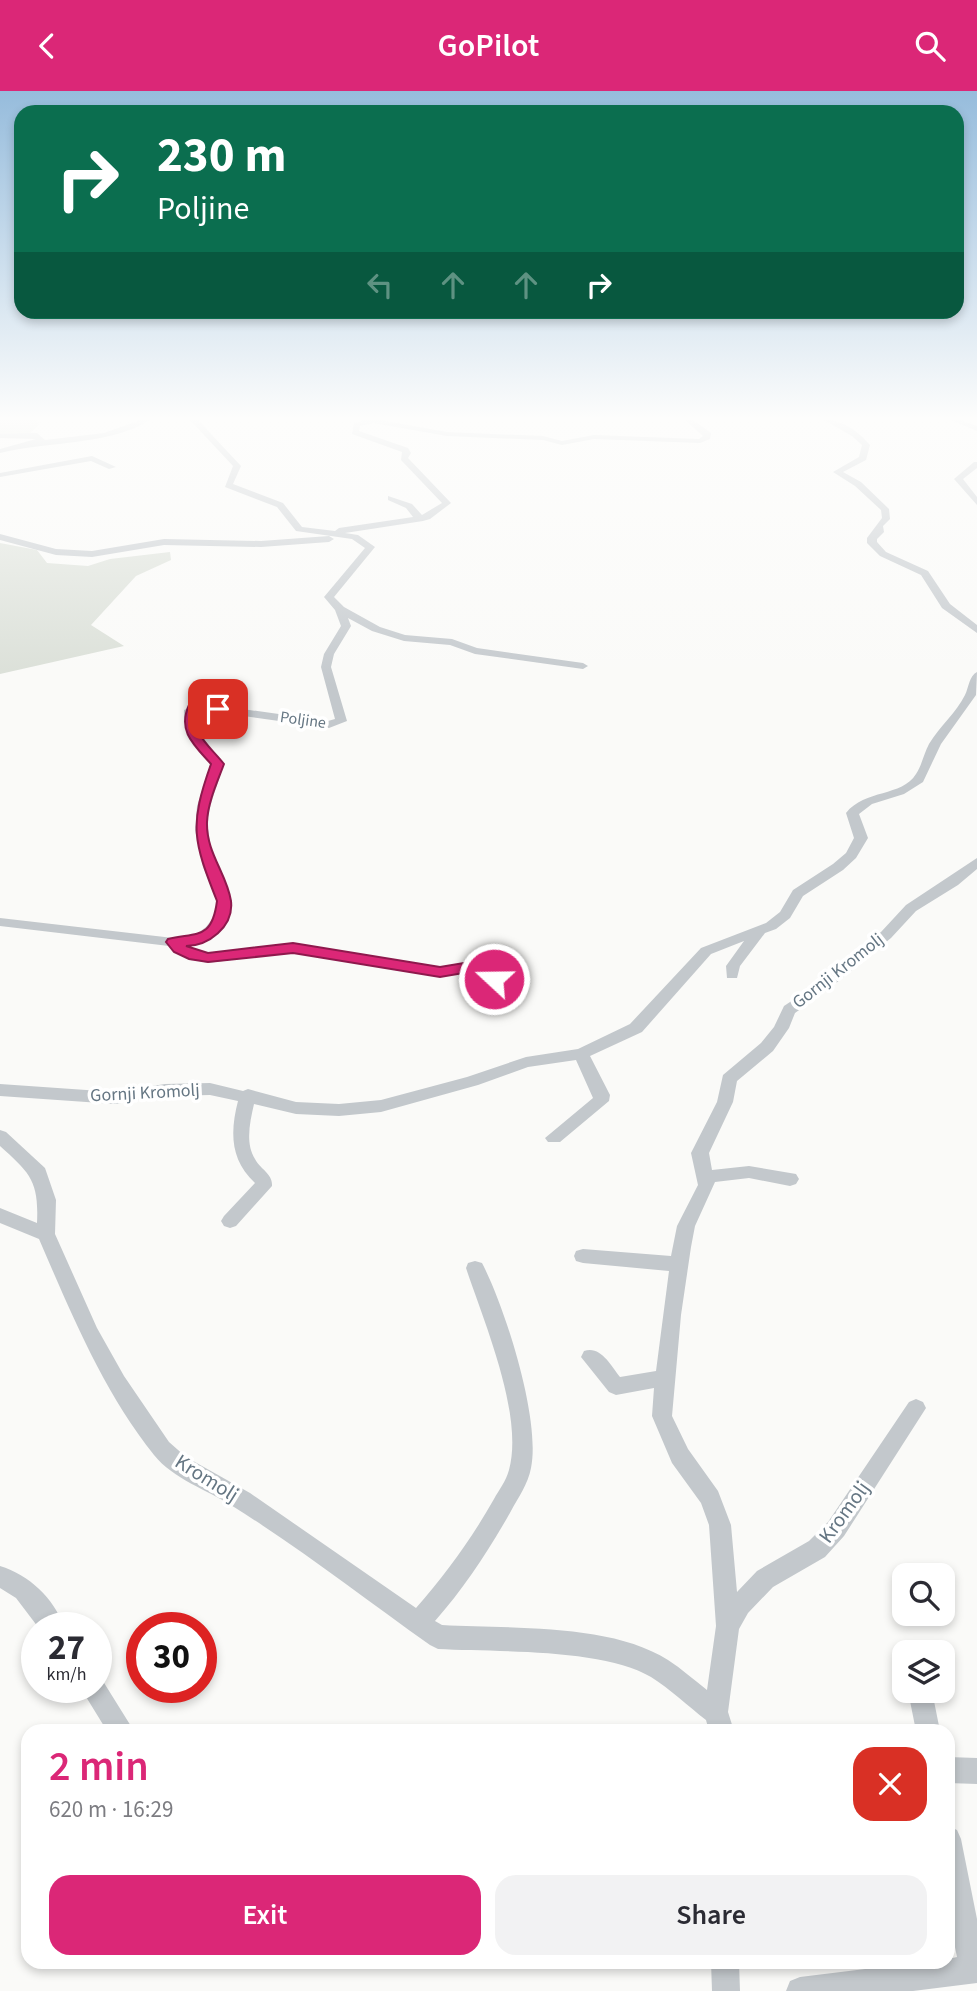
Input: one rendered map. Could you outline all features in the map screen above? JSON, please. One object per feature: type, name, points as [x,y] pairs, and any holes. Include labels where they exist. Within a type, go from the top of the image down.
[{"type":"street","points":[[283,509],[299,529],[360,540]]},
{"type":"street","points":[[411,509],[420,519]]},
{"type":"street","points":[[333,533],[420,519],[442,509]]},
{"type":"street","points":[[885,509],[886,519],[879,526],[879,532],[872,538],[872,543],[883,554],[925,573],[946,606],[977,630]]},
{"type":"street","points":[[0,537],[57,552],[92,554],[164,542],[248,544],[360,540]]},
{"type":"street","name":"Poljine","points":[[0,922],[173,942],[199,941],[212,931],[224,901],[205,855],[201,824],[203,804],[218,764],[194,737],[189,723],[190,710],[200,706],[336,724],[341,721],[326,667],[329,654],[346,626],[340,609],[329,597],[369,550],[370,547],[360,540]]},
{"type":"street","points":[[340,609],[376,629],[404,638],[452,642],[475,651],[583,666]]},
{"type":"street","name":"Gornji Kromolj","points":[[0,1090],[115,1098],[176,1090],[210,1089],[248,1095],[296,1108],[381,1106],[472,1081],[526,1062],[581,1054],[636,1028],[706,951],[760,931],[785,915],[798,893],[851,855],[861,838],[851,818],[856,808],[869,798],[911,786],[918,780],[933,746],[974,691],[977,675]]},
{"type":"street","name":"Gornji Kromolj","points":[[728,1626],[720,1525],[710,1498],[667,1433],[662,1416],[679,1264],[686,1226],[708,1185],[708,1177],[700,1163],[700,1153],[725,1102],[729,1079],[767,1047],[781,1028],[789,1010],[825,985],[886,935],[911,908],[953,883],[977,862]]},
{"type":"street","points":[[732,975],[733,966],[760,931]]},
{"type":"street","points":[[173,942],[195,956],[208,958],[293,948],[440,972],[482,965],[488,967],[494,979]]},
{"type":"street","points":[[554,1138],[601,1101],[602,1095],[581,1054]]},
{"type":"street","points":[[230,1221],[264,1186],[264,1181],[244,1161],[239,1126],[248,1095]]},
{"type":"street","points":[[0,1136],[36,1168],[47,1200],[46,1234],[0,1215]]},
{"type":"street","points":[[708,1177],[752,1170],[790,1179]]},
{"type":"street","name":"Kromolj","points":[[46,1234],[89,1331],[117,1382],[162,1449],[178,1464],[242,1500],[438,1637],[453,1640],[587,1645],[631,1655],[659,1668],[719,1721]]},
{"type":"street","points":[[583,1256],[679,1264]]},
{"type":"street","points":[[419,1622],[458,1577],[489,1531],[521,1467],[522,1441],[510,1370],[475,1268]]},
{"type":"street","points":[[591,1357],[616,1386],[665,1378]]},
{"type":"street","name":"Kromolj","points":[[719,1721],[728,1626],[740,1605],[765,1579],[817,1549],[836,1529],[916,1408]]},
{"type":"street","points":[[0,1577],[12,1580],[32,1597],[42,1612]]},
{"type":"street","points":[[103,1703],[117,1724]]},
{"type":"street","points":[[922,1703],[927,1724]]},
{"type":"street","points":[[955,1770],[977,1772]]},
{"type":"street","points":[[800,1991],[975,1969],[955,1873]]},
{"type":"street","points":[[725,1969],[726,1991]]},
{"type":"shaded area","points":[[0,543],[37,550],[47,563],[88,566],[110,559],[170,552],[171,560],[136,576],[91,625],[124,646],[0,674]]},
{"type":"route","points":[[218,709],[193,707],[190,710],[189,723],[194,737],[218,764],[203,804],[201,824],[205,855],[224,901],[223,910],[212,931],[199,941],[173,942],[179,949],[208,958],[293,948],[440,972],[482,965],[488,967],[494,979]]}]
